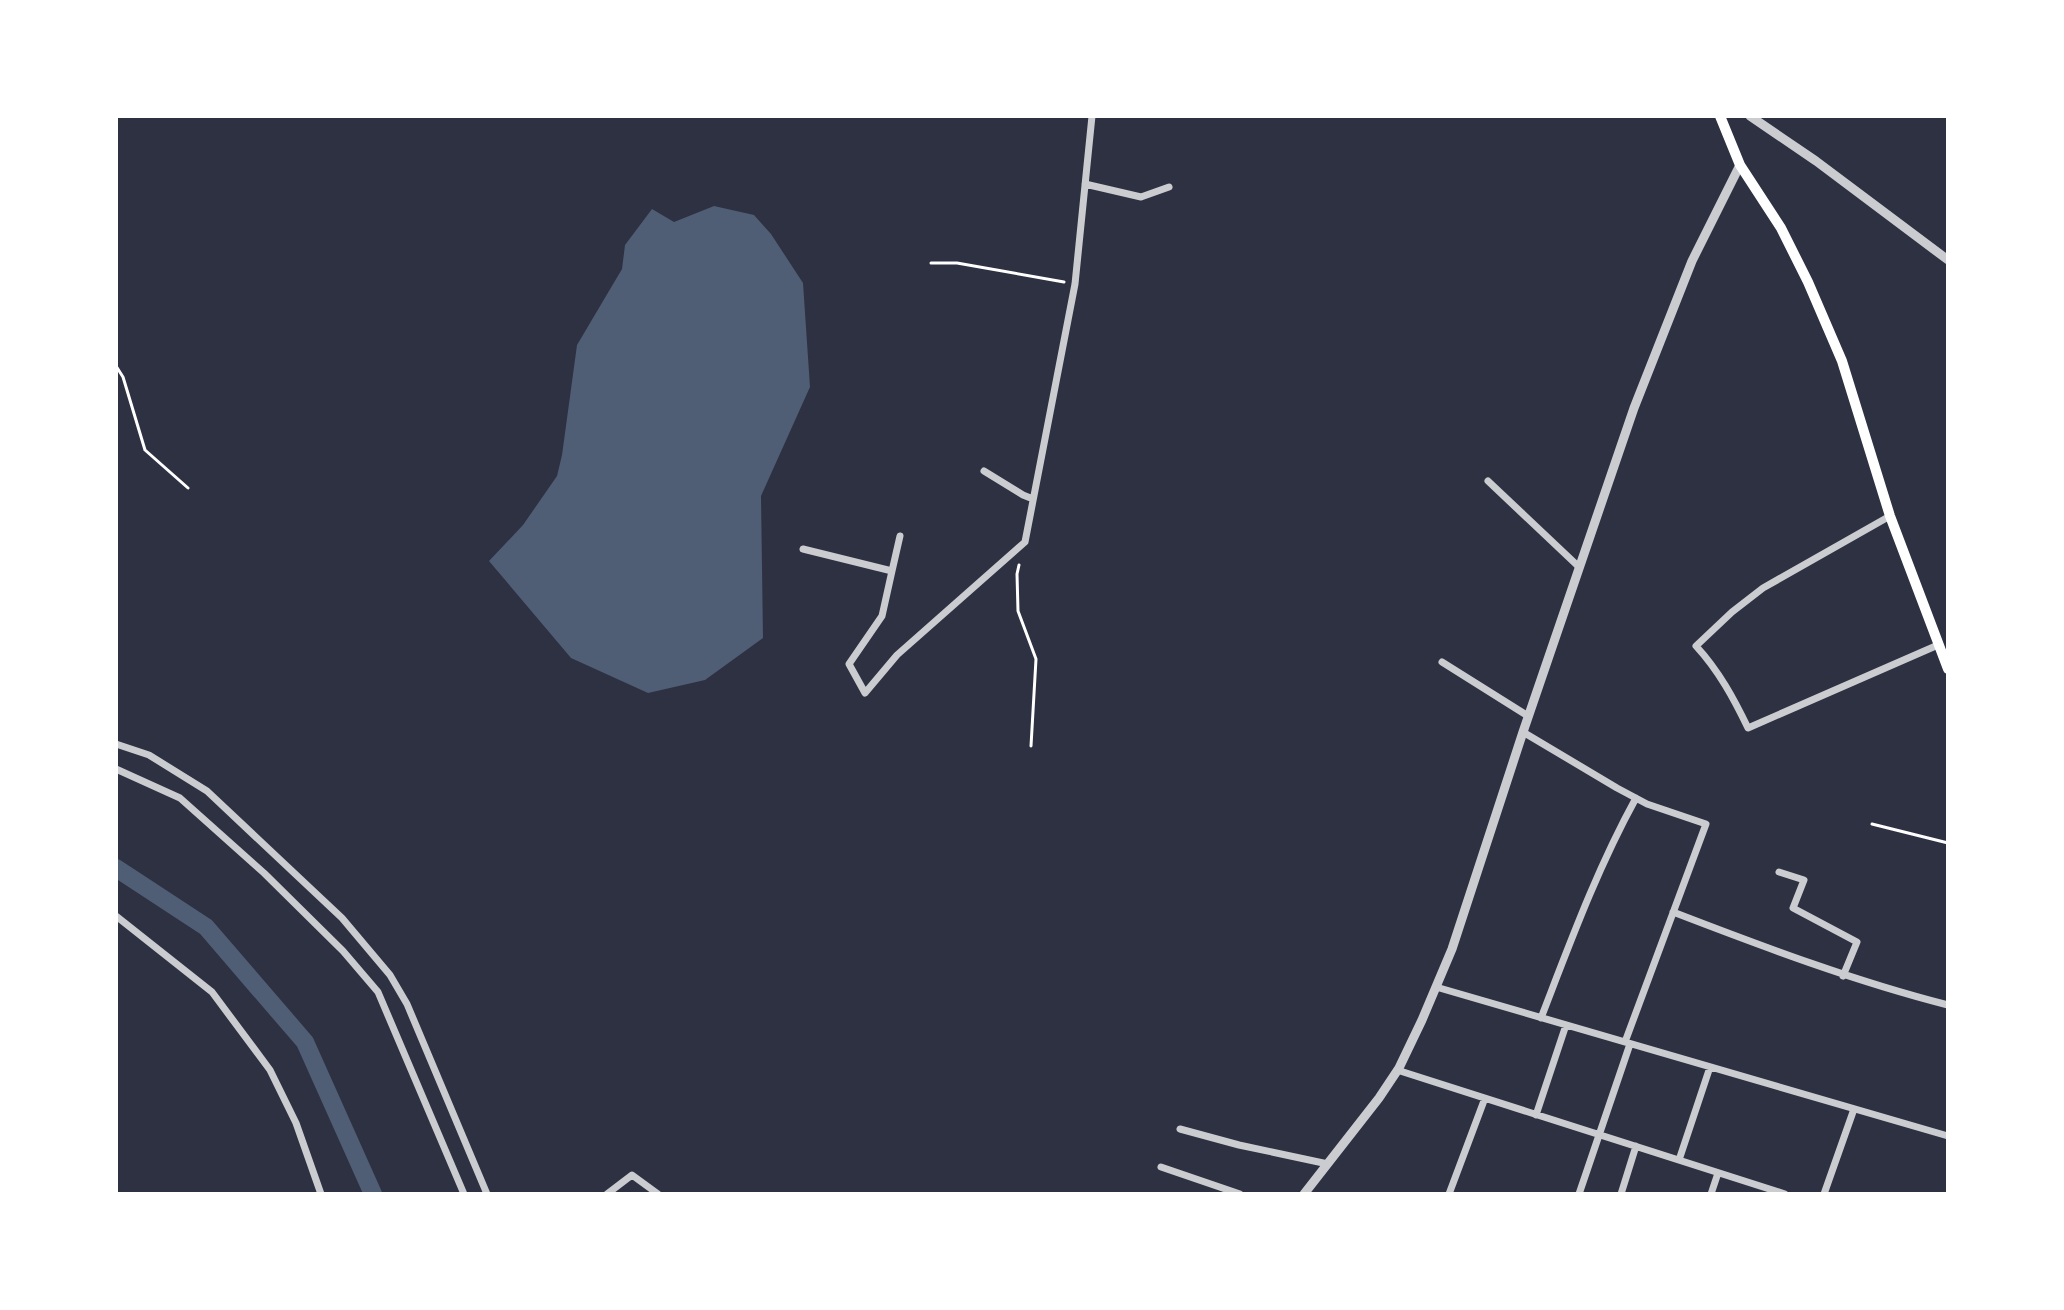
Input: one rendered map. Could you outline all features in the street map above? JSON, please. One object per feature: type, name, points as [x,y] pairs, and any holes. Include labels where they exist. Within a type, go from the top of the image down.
[{"type":"main road","points":[[1720,116],[1740,165],[1781,228],[1842,361],[1890,516],[1948,669]]},
{"type":"street","points":[[900,536],[882,616],[849,664],[865,693],[897,655],[1025,542],[1075,284],[1092,116]]},
{"type":"street","points":[[1750,116],[1816,161],[1948,260]]},
{"type":"street","points":[[1306,1192],[1397,1070],[1436,987],[1452,949],[1634,408],[1692,261],[1740,165]]},
{"type":"street","points":[[1085,184],[1141,197],[1169,187]]},
{"type":"street","points":[[984,471],[1033,499]]},
{"type":"street","points":[[1488,481],[1579,567]]},
{"type":"street","points":[[1890,516],[1763,588],[1696,646],[1714,666],[1748,728],[1938,645]]},
{"type":"street","points":[[803,549],[892,571]]},
{"type":"street","points":[[1442,662],[1528,716]]},
{"type":"street","points":[[1523,732],[1647,804],[1706,824],[1628,1043],[1579,1194]]},
{"type":"street","points":[[116,744],[149,755],[207,791],[342,918],[390,975],[407,1004],[487,1194]]},
{"type":"street","points":[[116,769],[180,798],[264,873],[343,951],[378,992],[464,1194]]},
{"type":"street","points":[[1541,1018],[1594,882],[1636,798]]},
{"type":"street","points":[[1779,872],[1804,880],[1793,908],[1857,942],[1843,976]]},
{"type":"street","points":[[1673,912],[1843,976],[1948,1005]]},
{"type":"street","points":[[116,916],[212,992],[262,1059],[296,1123],[321,1194]]},
{"type":"street","points":[[1436,987],[1948,1136]]},
{"type":"street","points":[[1536,1115],[1566,1025]]},
{"type":"street","points":[[1679,1160],[1710,1067]]},
{"type":"street","points":[[1397,1070],[1785,1194]]},
{"type":"street","points":[[1449,1194],[1485,1098]]},
{"type":"street","points":[[1824,1194],[1854,1109]]},
{"type":"street","points":[[1180,1129],[1328,1164]]},
{"type":"street","points":[[1621,1194],[1636,1146]]},
{"type":"street","points":[[1161,1167],[1240,1194]]},
{"type":"street","points":[[1711,1194],[1718,1173]]},
{"type":"street","points":[[607,1194],[632,1175],[658,1194]]},
{"type":"path","points":[[931,263],[957,263],[1075,284]]},
{"type":"path","points":[[116,366],[123,377],[145,450],[188,488]]},
{"type":"path","points":[[1025,542],[1017,574],[1018,611],[1036,659],[1031,746]]},
{"type":"path","points":[[1872,824],[1948,843]]},
{"type":"water","points":[[714,206],[754,215],[771,234],[803,283],[810,387],[761,496],[763,638],[705,680],[648,693],[571,658],[489,561],[523,525],[557,476],[577,345],[622,269],[625,245],[652,209],[674,222]]},
{"type":"waterway","points":[[116,868],[206,927],[305,1042],[373,1194]]}]
